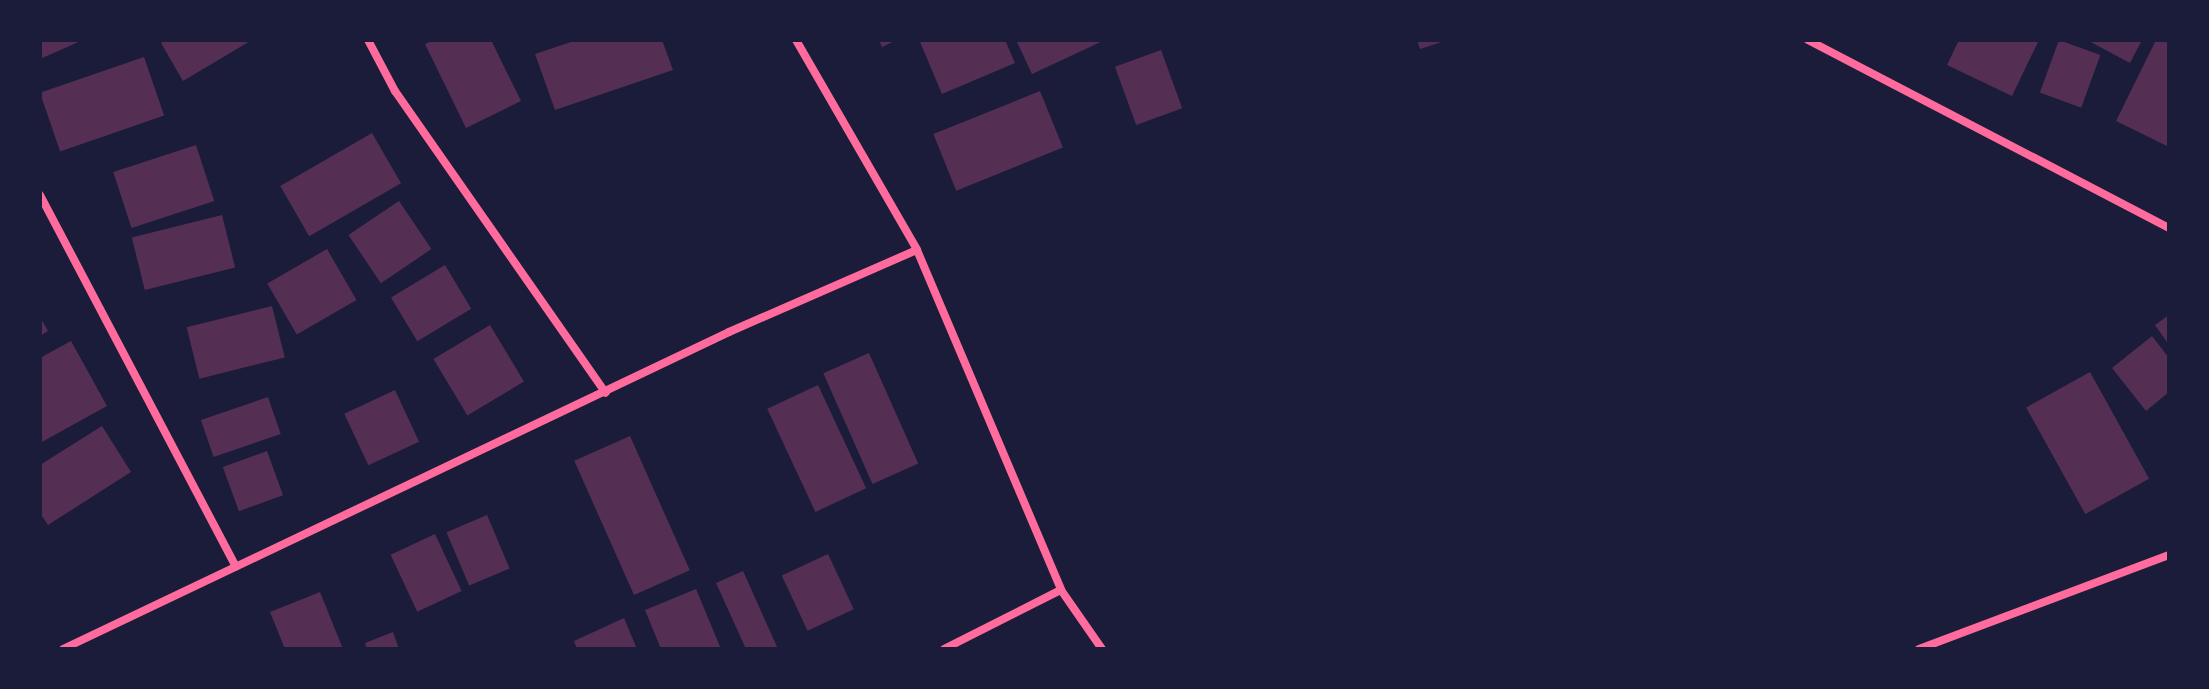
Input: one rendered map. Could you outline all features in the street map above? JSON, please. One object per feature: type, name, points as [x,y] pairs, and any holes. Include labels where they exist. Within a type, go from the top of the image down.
[{"type":"street","points":[[368,40],[395,91],[606,393]]},
{"type":"street","points":[[796,40],[917,250],[1061,590],[1102,649]]},
{"type":"street","points":[[1808,40],[2169,228]]},
{"type":"street","points":[[40,195],[236,567]]},
{"type":"street","points":[[63,649],[729,332],[917,250]]},
{"type":"street","points":[[1919,649],[2169,555]]},
{"type":"street","points":[[944,649],[1061,590]]},
{"type":"building","points":[[40,40],[83,40],[40,59]]},
{"type":"building","points":[[165,40],[252,40],[183,81],[161,43]]},
{"type":"building","points":[[434,40],[491,40],[521,101],[466,128],[425,44]]},
{"type":"building","points":[[577,40],[662,40],[673,70],[555,110],[535,54]]},
{"type":"building","points":[[879,40],[897,40],[882,47]]},
{"type":"building","points":[[1005,40],[1015,63],[942,94],[920,42]]},
{"type":"building","points":[[1016,40],[1105,40],[1032,74]]},
{"type":"building","points":[[1417,40],[1445,40],[1445,41],[1420,49]]},
{"type":"building","points":[[1959,40],[2039,40],[2012,96],[1947,65]]},
{"type":"building","points":[[2059,40],[2100,55],[2081,108],[2040,93]]},
{"type":"building","points":[[2087,40],[2142,40],[2130,63]]},
{"type":"building","points":[[2156,40],[2169,40],[2169,147],[2116,121]]},
{"type":"building","points":[[1161,50],[1182,108],[1136,125],[1115,67]]},
{"type":"building","points":[[144,57],[164,116],[60,151],[40,93]]},
{"type":"building","points":[[1040,91],[1063,148],[956,191],[933,134]]},
{"type":"building","points":[[372,133],[401,183],[309,236],[280,186]]},
{"type":"building","points":[[196,145],[214,201],[131,228],[113,172]]},
{"type":"building","points":[[399,201],[431,249],[381,283],[348,235]]},
{"type":"building","points":[[222,215],[235,267],[145,290],[132,237]]},
{"type":"building","points":[[327,249],[356,300],[297,335],[267,284]]},
{"type":"building","points":[[445,265],[471,309],[417,341],[391,297]]},
{"type":"building","points":[[272,306],[285,357],[199,379],[187,327]]},
{"type":"building","points":[[2169,315],[2169,345],[2155,325]]},
{"type":"building","points":[[40,317],[48,331],[40,336]]},
{"type":"building","points":[[490,325],[524,382],[467,416],[433,359]]},
{"type":"building","points":[[2152,336],[2169,358],[2169,392],[2146,411],[2112,368]]},
{"type":"building","points":[[71,341],[107,406],[40,443],[40,358]]},
{"type":"building","points":[[869,353],[918,464],[873,484],[823,373]]},
{"type":"building","points":[[2090,372],[2149,479],[2085,514],[2026,407]]},
{"type":"building","points":[[818,385],[866,488],[815,512],[767,409]]},
{"type":"building","points":[[395,390],[419,442],[368,465],[344,414]]},
{"type":"building","points":[[268,397],[281,434],[214,457],[201,420]]},
{"type":"building","points":[[102,426],[131,472],[48,525],[40,513],[40,465]]},
{"type":"building","points":[[630,436],[690,570],[634,595],[574,461]]},
{"type":"building","points":[[267,451],[283,495],[239,511],[223,467]]},
{"type":"building","points":[[487,515],[510,568],[469,586],[446,532]]},
{"type":"building","points":[[435,534],[462,591],[417,612],[391,555]]},
{"type":"building","points":[[828,554],[854,609],[808,631],[782,576]]},
{"type":"building","points":[[743,571],[778,649],[746,649],[716,583]]},
{"type":"building","points":[[696,589],[721,649],[661,649],[645,610]]},
{"type":"building","points":[[320,592],[343,649],[285,649],[270,612]]},
{"type":"building","points":[[624,618],[637,649],[577,649],[574,641]]},
{"type":"building","points":[[393,632],[399,649],[367,649],[365,643]]}]
